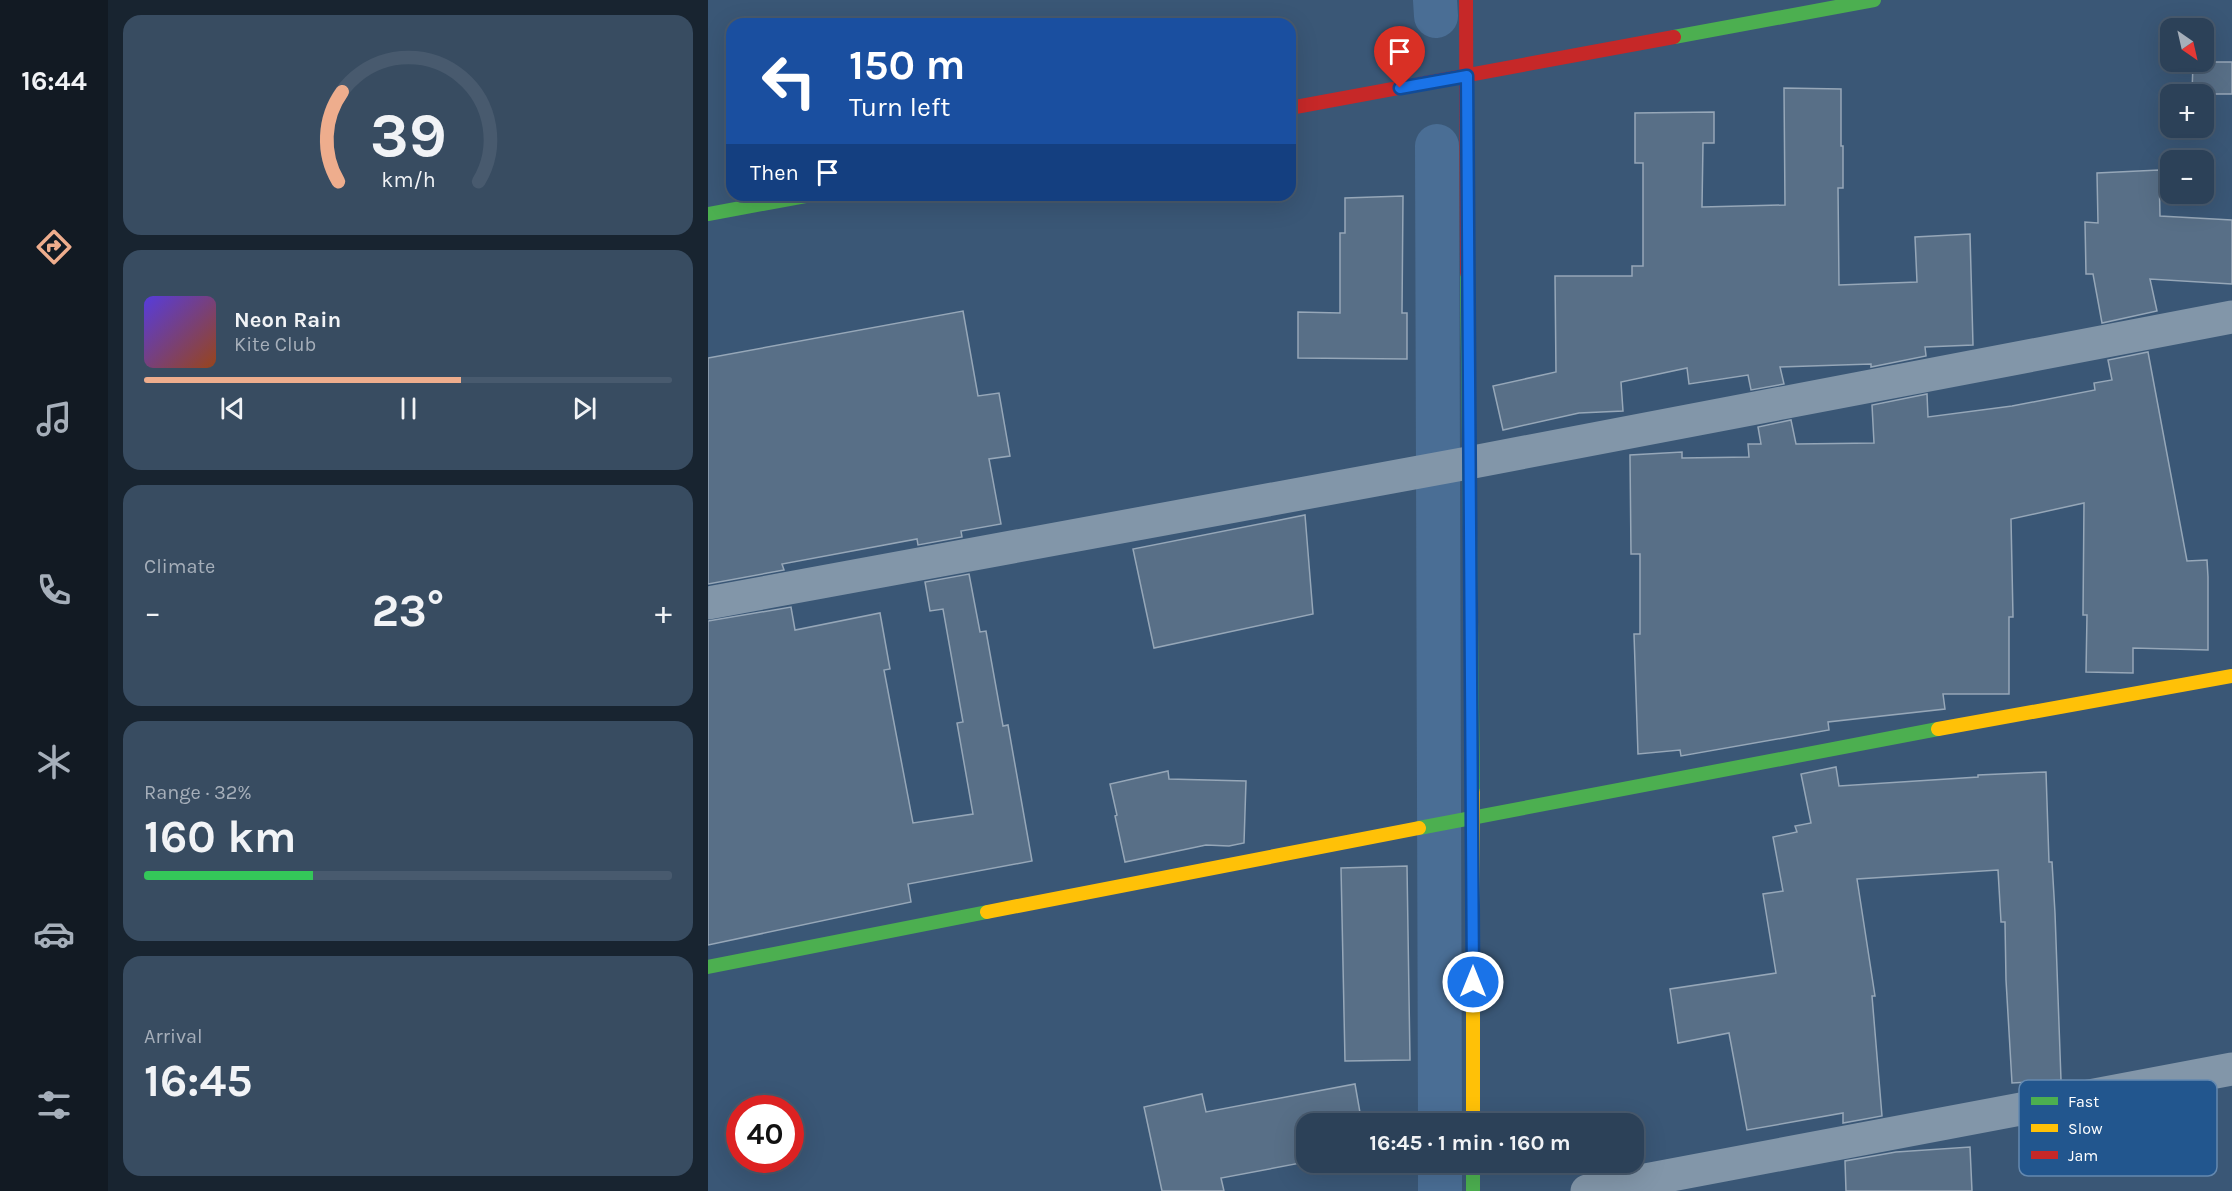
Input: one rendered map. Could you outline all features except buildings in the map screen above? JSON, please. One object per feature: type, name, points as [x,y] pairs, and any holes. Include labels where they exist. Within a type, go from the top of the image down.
[{"type":"street","points":[[1466,0],[1468,463],[1473,818],[1473,1113]]},
{"type":"street","points":[[1296,107],[1874,0]]},
{"type":"street","points":[[708,214],[778,201]]},
{"type":"street","points":[[708,603],[1468,463],[2232,317]]},
{"type":"street","points":[[708,967],[1473,818],[2044,709],[2232,676]]},
{"type":"street","points":[[2174,1080],[2232,1069]]},
{"type":"street","points":[[1587,1191],[2019,1109]]},
{"type":"street","points":[[1473,1173],[1473,1191]]},
{"type":"waterway","points":[[1435,0],[1436,16]]},
{"type":"waterway","points":[[1437,146],[1440,1113]]},
{"type":"waterway","points":[[1440,1173],[1440,1191]]},
{"type":"traffic: fast","points":[[1674,37],[1874,0]]},
{"type":"traffic: fast","points":[[708,214],[778,201]]},
{"type":"traffic: fast","points":[[1467,273],[1473,792]]},
{"type":"traffic: fast","points":[[1419,828],[1938,729]]},
{"type":"traffic: fast","points":[[708,967],[987,912]]},
{"type":"traffic: fast","points":[[1473,1173],[1473,1191]]},
{"type":"traffic: slow","points":[[1938,729],[2232,676]]},
{"type":"traffic: slow","points":[[1473,792],[1473,1113]]},
{"type":"traffic: slow","points":[[987,912],[1419,828]]},
{"type":"traffic: jam","points":[[1466,0],[1467,273]]},
{"type":"traffic: jam","points":[[1296,107],[1674,37]]},
{"type":"route","points":[[1400,88],[1467,76],[1473,982]]}]
